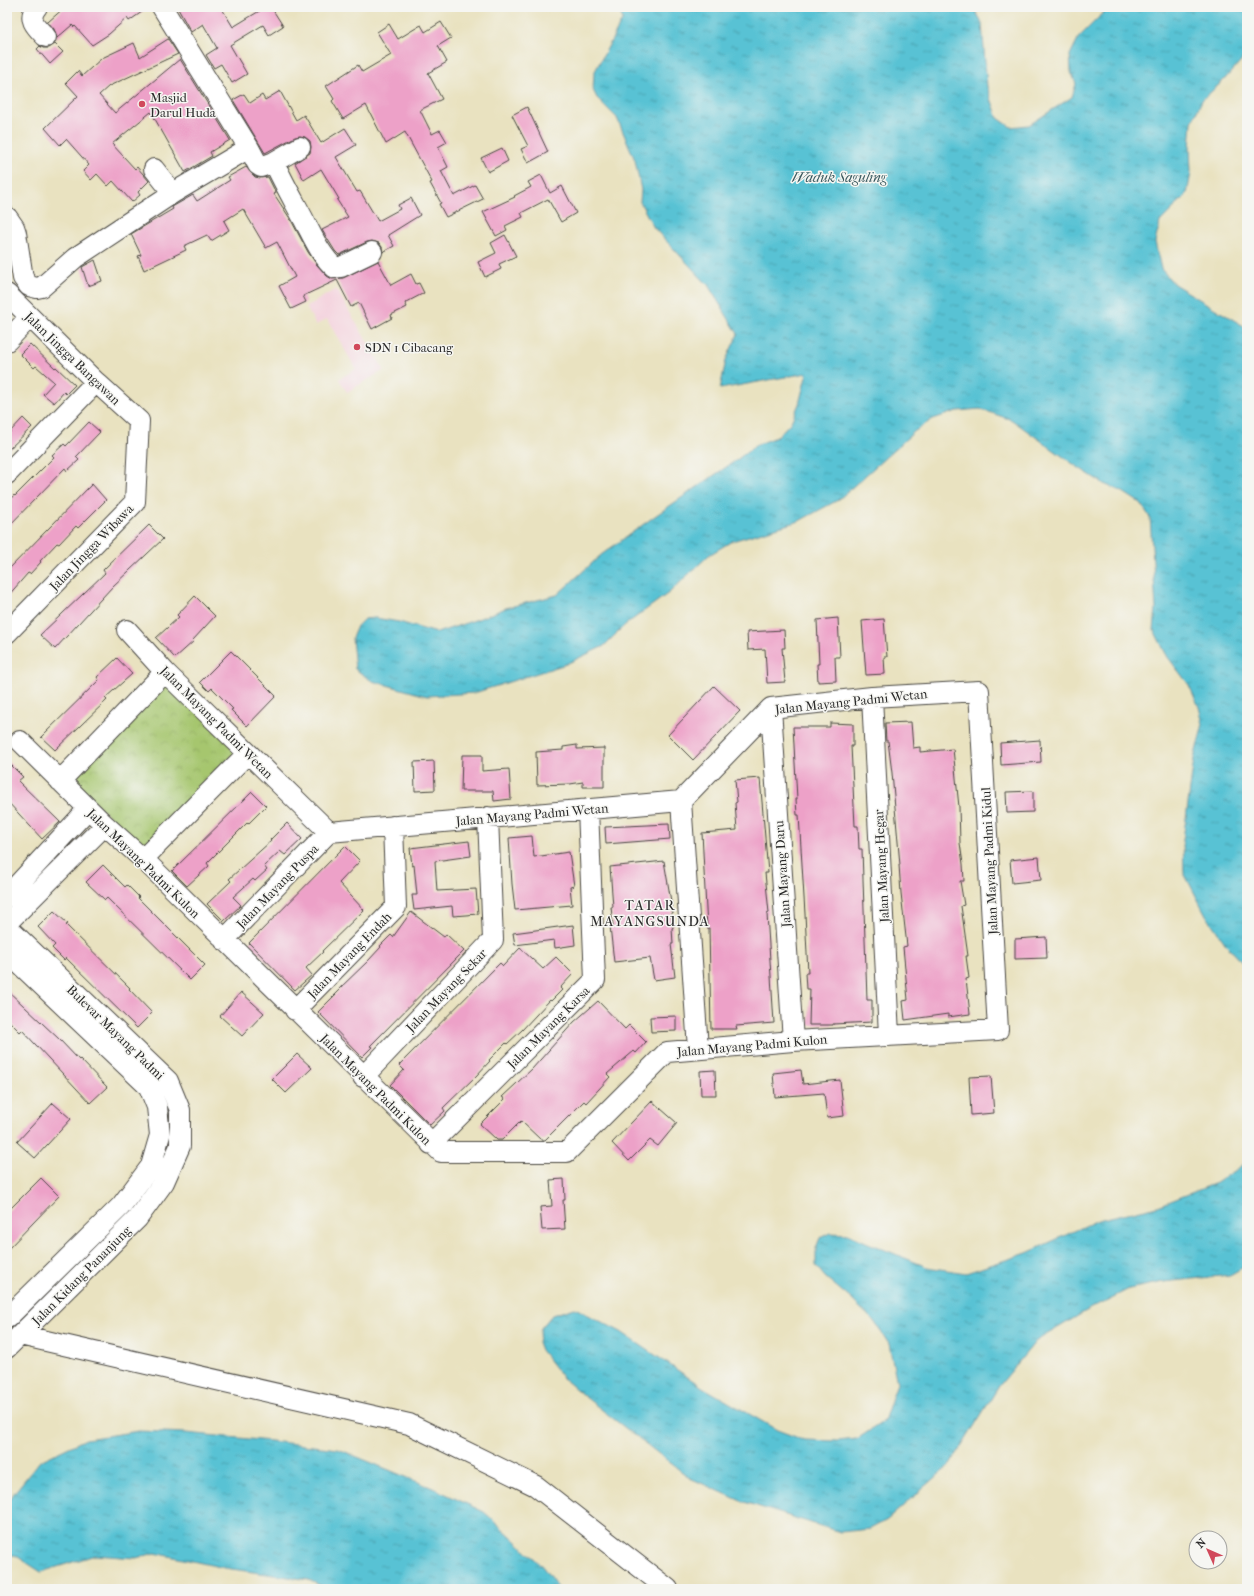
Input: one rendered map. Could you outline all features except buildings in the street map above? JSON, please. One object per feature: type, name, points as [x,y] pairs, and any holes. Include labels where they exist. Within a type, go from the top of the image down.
[{"type":"street","points":[[37,7],[32,12],[32,18],[36,27],[46,37]]},
{"type":"street","points":[[162,7],[260,166],[274,162],[300,147]]},
{"type":"street","points":[[7,217],[16,233],[23,278],[29,286],[37,288],[42,286],[75,258],[173,193],[249,148]]},
{"type":"street","points":[[274,162],[281,179],[324,256],[330,264],[335,268],[341,267],[372,252]]},
{"type":"street","points":[[154,170],[173,193]]},
{"type":"street","name":"Jalan Jingga Bangawan","points":[[7,294],[96,382],[139,421]]},
{"type":"street","points":[[7,341],[30,317]]},
{"type":"street","points":[[7,474],[96,382]]},
{"type":"street","name":"Jalan Jingga Wibawa","points":[[7,633],[135,502],[139,421]]},
{"type":"street","name":"Jalan Mayang Padmi Wetan","points":[[126,630],[166,672],[329,832],[681,801],[771,708],[872,697],[979,691]]},
{"type":"street","points":[[60,781],[166,672]]},
{"type":"street","name":"Jalan Mayang Padmi Kidul","points":[[979,691],[998,1030]]},
{"type":"street","name":"Jalan Mayang Hegar","points":[[872,697],[889,1035]]},
{"type":"street","name":"Jalan Mayang Daru","points":[[771,708],[793,1041]]},
{"type":"street","name":"Jalan Mayang Padmi Kulon","points":[[20,741],[431,1144],[441,1152],[567,1152],[667,1052],[793,1041],[998,1030]]},
{"type":"street","points":[[142,859],[248,753]]},
{"type":"street","points":[[681,801],[698,1049]]},
{"type":"street","points":[[7,896],[88,809]]},
{"type":"street","name":"Jalan Mayang Karsa","points":[[431,1144],[595,980],[588,809]]},
{"type":"street","name":"Jalan Mayang Sekar","points":[[363,1077],[493,940],[488,817]]},
{"type":"street","points":[[7,923],[105,825]]},
{"type":"street","name":"Jalan Mayang Endah","points":[[296,1010],[396,907],[393,826]]},
{"type":"street","name":"Jalan Mayang Puspa","points":[[224,940],[329,832]]},
{"type":"street","name":"Bulevar Mayang Padmi","points":[[7,927],[168,1081],[180,1110],[180,1146],[164,1182],[137,1219]]},
{"type":"street","name":"Bulevar Mayang Padmi","points":[[7,952],[149,1087],[158,1107],[160,1135],[151,1166],[114,1213]]},
{"type":"street","points":[[114,1213],[122,1234]]},
{"type":"street","name":"Jalan Kidang Pananjung","points":[[7,1318],[114,1213]]},
{"type":"street","name":"Jalan Kidang Pananjung","points":[[13,1342],[137,1219]]},
{"type":"street","points":[[13,1342],[409,1424],[536,1486],[668,1589]]},
{"type":"shaded area","name":"SDN 1 Cibacang","points":[[336,289],[384,370],[347,392],[339,379],[356,369],[327,319],[316,325],[306,307]]},
{"type":"green space","points":[[167,680],[239,749],[144,849],[71,780]]},
{"type":"water","name":"Waduk Saguling","points":[[617,7],[974,7],[982,24],[987,87],[998,118],[1011,127],[1029,125],[1072,97],[1076,84],[1071,72],[1070,55],[1079,37],[1109,7],[1247,7],[1247,54],[1223,81],[1202,100],[1192,122],[1190,147],[1191,173],[1187,194],[1160,222],[1155,242],[1161,269],[1174,284],[1247,328],[1247,967],[1227,946],[1206,915],[1184,873],[1183,840],[1194,759],[1203,724],[1199,707],[1189,685],[1167,656],[1154,630],[1156,608],[1150,517],[1140,503],[1123,492],[1104,484],[1076,466],[1012,420],[980,409],[957,411],[933,419],[915,431],[838,500],[799,521],[732,541],[709,555],[670,592],[625,625],[604,646],[566,664],[474,693],[427,696],[372,681],[355,669],[352,638],[357,626],[364,619],[375,618],[399,622],[437,633],[506,608],[557,595],[601,555],[655,516],[756,445],[777,437],[791,422],[799,404],[807,373],[720,389],[726,360],[738,334],[708,285],[654,228],[640,202],[641,190],[635,160],[617,118],[597,98],[593,90],[594,73],[623,19]]},
{"type":"water","points":[[1247,1162],[1247,1265],[1230,1275],[1163,1282],[1129,1289],[1086,1311],[1036,1341],[999,1386],[950,1465],[887,1520],[870,1529],[840,1532],[741,1501],[690,1478],[563,1378],[541,1350],[538,1342],[541,1328],[552,1315],[575,1308],[621,1332],[704,1388],[777,1430],[804,1440],[838,1441],[857,1439],[884,1421],[897,1383],[889,1344],[874,1321],[825,1277],[816,1266],[816,1248],[820,1238],[830,1233],[848,1234],[927,1267],[966,1273],[1027,1253],[1098,1220],[1158,1206],[1214,1184]]},
{"type":"water","points":[[139,1431],[186,1433],[338,1449],[435,1489],[484,1512],[542,1566],[559,1589],[328,1589],[309,1580],[225,1568],[155,1553],[136,1558],[95,1555],[41,1572],[15,1555],[7,1556],[7,1505],[14,1493],[40,1461],[86,1439]]},
{"type":"place","name":"Masjid Darul Huda","points":[[142,104]]},
{"type":"place","name":"SDN 1 Cibacang","points":[[357,347]]},
{"type":"district","name":"TATAR MAYANGSUNDA","points":[[650,914]]}]
